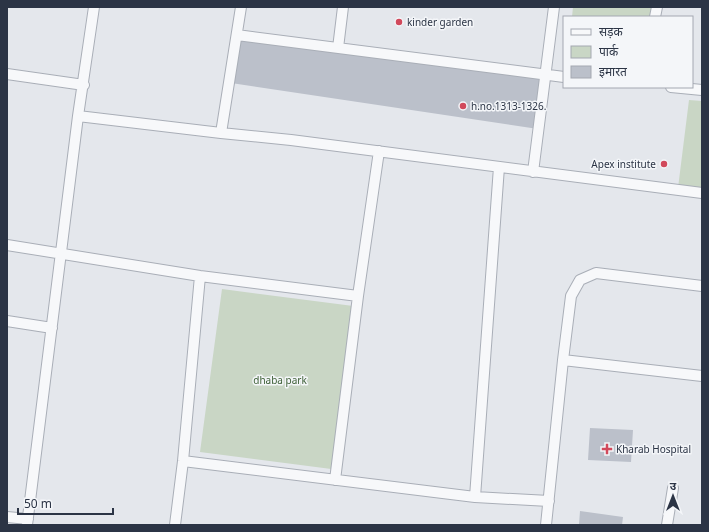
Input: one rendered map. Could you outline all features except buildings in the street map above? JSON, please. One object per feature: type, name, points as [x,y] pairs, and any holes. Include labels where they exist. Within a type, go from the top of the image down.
[{"type":"street","points":[[7,517],[28,522],[78,116],[84,85],[94,7]]},
{"type":"street","points":[[221,133],[237,35],[240,7]]},
{"type":"street","points":[[338,48],[343,7]]},
{"type":"street","points":[[533,172],[554,7]]},
{"type":"street","points":[[237,35],[563,77]]},
{"type":"street","points":[[7,74],[84,85]]},
{"type":"street","points":[[681,88],[702,90]]},
{"type":"street","points":[[78,116],[291,140],[702,193]]},
{"type":"street","points":[[335,480],[358,296],[379,151]]},
{"type":"street","points":[[475,497],[499,167]]},
{"type":"street","points":[[7,244],[200,276],[358,296]]},
{"type":"street","points":[[546,525],[571,296],[580,280],[596,273],[702,286]]},
{"type":"street","points":[[175,525],[183,461],[200,276]]},
{"type":"street","points":[[7,320],[52,328]]},
{"type":"street","points":[[563,360],[702,376]]},
{"type":"street","points":[[183,461],[475,497],[549,501]]},
{"type":"street","points":[[667,525],[673,488]]},
{"type":"green space","points":[[573,7],[661,7],[660,16],[572,16]]},
{"type":"green space","points":[[689,100],[702,101],[702,191],[678,188]]},
{"type":"green space","name":"dhaba park","points":[[222,289],[361,307],[339,470],[200,452]]},
{"type":"place","name":"kinder garden","points":[[399,22]]},
{"type":"place","name":"h.no.1313-1326.","points":[[463,106]]},
{"type":"place","name":"Apex institute","points":[[664,164]]},
{"type":"place","name":"Kharab Hospital","points":[[607,449]]}]
